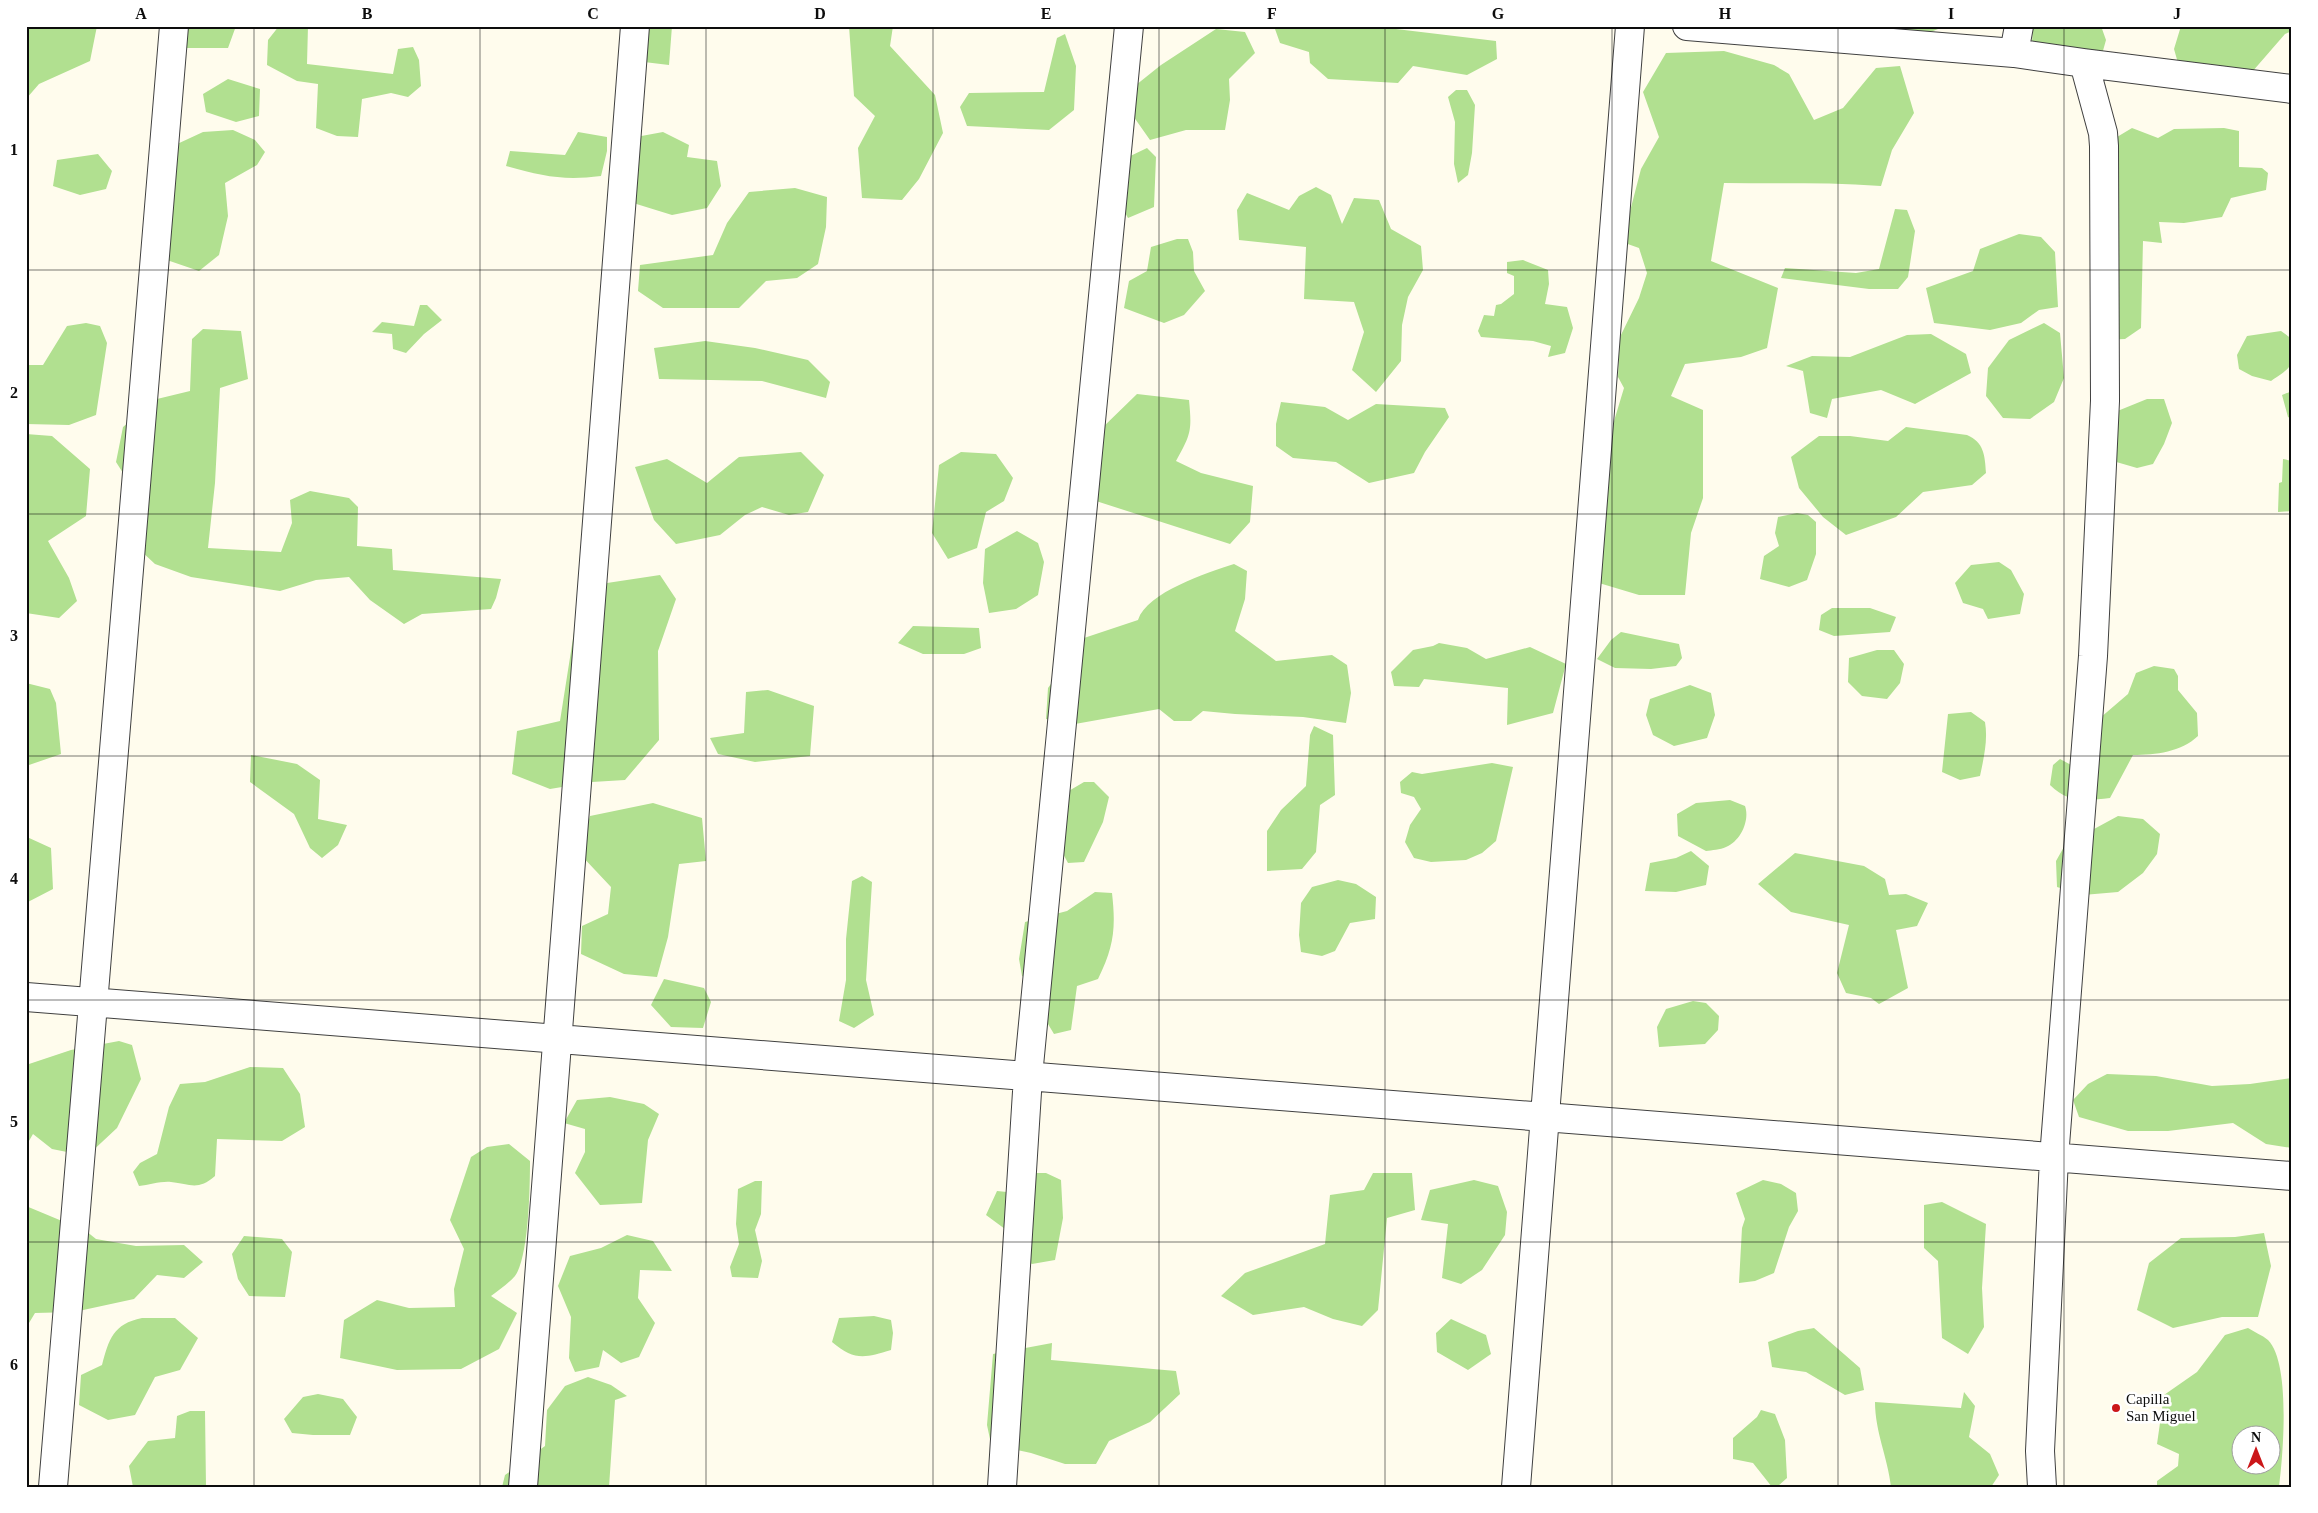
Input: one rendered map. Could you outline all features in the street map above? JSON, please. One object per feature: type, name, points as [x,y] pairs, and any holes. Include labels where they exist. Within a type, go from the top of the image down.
[{"type":"street","points":[[53,1487],[174,26]]},
{"type":"street","points":[[523,1487],[635,26]]},
{"type":"street","points":[[1002,1487],[1028,1076],[1129,26]]},
{"type":"street","points":[[1516,1487],[1630,26]]},
{"type":"street","points":[[1687,26],[2014,52],[2084,63],[2292,89]]},
{"type":"street","points":[[2014,52],[2019,26]]},
{"type":"street","points":[[2042,1487],[2040,1451],[2054,1158],[2094,656],[2105,401],[2104,146],[2103,133],[2084,63]]},
{"type":"street","points":[[26,996],[2292,1176]]},
{"type":"green space","points":[[26,26],[97,26],[90,61],[39,84],[26,99]]},
{"type":"green space","points":[[185,26],[236,26],[228,48],[186,48]]},
{"type":"green space","points":[[279,26],[308,26],[307,64],[393,74],[398,49],[413,47],[419,60],[421,86],[408,97],[391,93],[362,99],[358,137],[337,136],[316,128],[318,84],[297,81],[267,65],[268,40]]},
{"type":"green space","points":[[644,26],[672,26],[669,65],[644,62]]},
{"type":"green space","points":[[849,26],[893,26],[890,46],[935,95],[943,133],[919,179],[902,200],[862,198],[858,148],[875,116],[854,96]]},
{"type":"green space","points":[[1277,26],[1348,26],[1352,29],[1396,29],[1496,41],[1497,59],[1467,75],[1413,66],[1398,83],[1328,79],[1310,63],[1309,52],[1280,43],[1275,29]]},
{"type":"green space","points":[[1838,26],[1939,26],[1938,29],[1916,38]]},
{"type":"green space","points":[[2033,26],[2101,26],[2106,40],[2097,72],[2031,61]]},
{"type":"green space","points":[[2181,26],[2292,26],[2292,31],[2285,34],[2252,72],[2178,63],[2174,49]]},
{"type":"green space","points":[[1216,29],[1245,32],[1255,53],[1229,79],[1230,100],[1225,130],[1186,130],[1150,140],[1131,113],[1136,85],[1161,65]]},
{"type":"green space","points":[[1065,34],[1076,66],[1074,110],[1049,130],[967,126],[960,107],[969,93],[1044,92],[1057,38]]},
{"type":"green space","points":[[1724,51],[1774,65],[1789,74],[1814,120],[1843,108],[1876,68],[1900,66],[1914,113],[1892,150],[1881,186],[1724,183],[1711,261],[1778,288],[1767,348],[1741,357],[1685,364],[1671,396],[1703,410],[1703,498],[1691,533],[1685,595],[1639,595],[1599,583],[1611,431],[1624,388],[1618,377],[1620,337],[1639,298],[1647,273],[1639,248],[1622,242],[1641,169],[1659,137],[1643,92],[1666,53]]},
{"type":"green space","points":[[228,79],[260,89],[259,116],[236,122],[206,112],[203,94]]},
{"type":"green space","points":[[1456,90],[1467,90],[1475,105],[1472,153],[1468,175],[1458,183],[1454,164],[1455,122],[1448,97]]},
{"type":"green space","points":[[2132,128],[2158,138],[2174,129],[2224,128],[2239,131],[2239,167],[2262,168],[2268,173],[2266,190],[2231,198],[2222,217],[2184,223],[2159,222],[2162,243],[2143,241],[2141,328],[2125,339],[2101,340],[2117,137]]},
{"type":"green space","points":[[233,130],[255,140],[265,152],[257,165],[225,183],[228,216],[219,255],[199,271],[161,258],[175,145],[203,132]]},
{"type":"green space","points":[[578,132],[607,137],[607,151],[601,176],[553,177],[506,166],[510,151],[565,155]]},
{"type":"green space","points":[[663,132],[689,145],[687,157],[717,161],[721,186],[707,208],[672,215],[630,202],[636,137]]},
{"type":"green space","points":[[1147,148],[1156,157],[1154,207],[1128,218],[1122,207],[1122,160]]},
{"type":"green space","points":[[98,154],[112,171],[106,189],[80,195],[53,186],[57,160]]},
{"type":"green space","points":[[1316,187],[1331,195],[1342,224],[1354,198],[1379,200],[1391,229],[1421,246],[1423,270],[1408,297],[1402,325],[1401,361],[1376,392],[1352,370],[1364,332],[1354,302],[1304,299],[1306,247],[1239,240],[1237,210],[1247,193],[1289,210],[1299,196]]},
{"type":"green space","points":[[795,188],[827,197],[826,227],[818,264],[797,278],[766,281],[739,308],[663,308],[638,291],[640,265],[713,255],[727,223],[749,192]]},
{"type":"green space","points":[[1895,209],[1907,210],[1915,231],[1908,277],[1898,289],[1869,289],[1781,278],[1785,268],[1856,273],[1879,269]]},
{"type":"green space","points":[[2019,234],[2041,237],[2055,252],[2058,307],[2039,310],[2021,323],[1990,330],[1934,323],[1926,288],[1973,271],[1980,249]]},
{"type":"green space","points":[[1177,239],[1188,239],[1193,252],[1194,271],[1205,291],[1184,315],[1164,323],[1124,308],[1129,281],[1147,271],[1151,247]]},
{"type":"green space","points":[[1523,260],[1548,270],[1549,284],[1545,304],[1567,307],[1573,328],[1565,353],[1548,357],[1551,346],[1533,341],[1481,337],[1478,331],[1484,315],[1494,316],[1496,305],[1501,304],[1514,294],[1514,276],[1507,273],[1507,262]]},
{"type":"green space","points":[[420,305],[427,305],[442,320],[424,334],[406,353],[393,349],[392,334],[372,332],[382,322],[414,326]]},
{"type":"green space","points":[[86,323],[100,326],[107,343],[96,415],[69,425],[26,424],[26,365],[43,365],[67,326]]},
{"type":"green space","points":[[2044,323],[2060,333],[2064,378],[2054,402],[2030,419],[2003,418],[1986,396],[1988,368],[2009,340]]},
{"type":"green space","points":[[203,329],[241,331],[248,379],[220,388],[215,483],[208,548],[281,552],[292,523],[290,500],[310,491],[349,498],[358,507],[357,546],[392,549],[393,570],[501,579],[491,609],[422,614],[404,624],[370,600],[349,577],[316,580],[280,591],[191,577],[155,564],[140,550],[144,506],[116,462],[123,427],[157,399],[190,391],[192,339]]},
{"type":"green space","points":[[2281,331],[2292,339],[2292,360],[2284,372],[2271,381],[2252,376],[2239,369],[2237,355],[2247,336]]},
{"type":"green space","points":[[1931,334],[1966,354],[1971,373],[1915,404],[1881,390],[1832,399],[1827,418],[1810,413],[1803,371],[1786,366],[1812,356],[1850,357],[1907,335]]},
{"type":"green space","points":[[705,341],[755,348],[808,360],[830,382],[826,398],[762,381],[659,379],[654,348]]},
{"type":"green space","points":[[2292,391],[2292,419],[2288,417],[2282,395]]},
{"type":"green space","points":[[1137,394],[1189,400],[1189,432],[1176,461],[1201,473],[1253,486],[1250,522],[1230,544],[1096,501],[1100,430]]},
{"type":"green space","points":[[2147,399],[2164,399],[2172,423],[2164,444],[2153,464],[2137,468],[2106,459],[2115,412]]},
{"type":"green space","points":[[1281,402],[1325,407],[1348,420],[1376,404],[1445,408],[1449,417],[1425,452],[1414,473],[1369,483],[1336,462],[1293,458],[1276,446],[1276,424]]},
{"type":"green space","points":[[1906,427],[1967,435],[1973,438],[1982,450],[1986,473],[1972,485],[1923,492],[1896,517],[1846,535],[1823,517],[1799,488],[1791,457],[1819,436],[1850,436],[1888,441]]},
{"type":"green space","points":[[26,434],[52,436],[90,469],[86,516],[48,541],[69,578],[77,601],[59,618],[26,613]]},
{"type":"green space","points":[[801,452],[824,475],[808,512],[789,515],[762,507],[745,515],[720,535],[676,544],[654,520],[635,467],[667,459],[707,483],[739,457]]},
{"type":"green space","points":[[961,452],[996,454],[1013,478],[1004,501],[986,512],[977,548],[948,559],[932,533],[939,465]]},
{"type":"green space","points":[[2283,459],[2292,461],[2292,511],[2278,512],[2279,483],[2282,482]]},
{"type":"green space","points":[[1797,513],[1808,515],[1816,522],[1816,554],[1807,580],[1789,587],[1760,579],[1764,556],[1779,546],[1775,533],[1778,517]]},
{"type":"green space","points":[[1017,531],[1038,543],[1044,562],[1038,595],[1016,609],[989,613],[983,583],[985,549]]},
{"type":"green space","points":[[1999,562],[2011,570],[2024,594],[2020,614],[1988,619],[1983,609],[1963,603],[1955,583],[1971,565]]},
{"type":"green space","points":[[1234,564],[1247,571],[1245,599],[1235,631],[1276,661],[1332,655],[1347,665],[1351,693],[1346,723],[1303,717],[1203,711],[1191,721],[1174,721],[1159,709],[1075,724],[1046,719],[1048,688],[1084,638],[1138,620],[1144,610],[1165,592],[1194,578]]},
{"type":"green space","points":[[660,575],[676,599],[658,651],[659,740],[625,780],[592,782],[550,789],[512,774],[517,731],[560,721],[577,613],[607,583]]},
{"type":"green space","points":[[1832,608],[1870,608],[1896,617],[1890,632],[1834,636],[1819,630],[1821,615]]},
{"type":"green space","points":[[913,626],[979,628],[981,648],[964,654],[923,654],[898,643]]},
{"type":"green space","points":[[1621,632],[1679,644],[1682,658],[1676,666],[1651,669],[1615,668],[1597,659],[1611,640]]},
{"type":"green space","points":[[1439,643],[1467,648],[1486,659],[1530,647],[1566,664],[1553,713],[1507,725],[1508,688],[1424,679],[1419,687],[1394,686],[1391,672],[1413,650]]},
{"type":"green space","points":[[1877,650],[1894,650],[1904,664],[1900,683],[1887,699],[1862,696],[1848,682],[1849,658]]},
{"type":"green space","points":[[2154,666],[2174,669],[2178,676],[2178,690],[2197,713],[2198,736],[2184,746],[2168,752],[2133,755],[2110,798],[2085,800],[2071,798],[2057,791],[2050,785],[2053,765],[2060,759],[2073,766],[2093,724],[2128,694],[2136,673]]},
{"type":"green space","points":[[26,683],[50,689],[56,703],[61,754],[29,765],[26,764]]},
{"type":"green space","points":[[1690,685],[1711,693],[1715,715],[1707,738],[1674,746],[1653,735],[1646,715],[1650,699]]},
{"type":"green space","points":[[768,690],[814,706],[810,756],[755,762],[718,754],[710,738],[744,733],[746,692]]},
{"type":"green space","points":[[1971,712],[1985,722],[1986,742],[1984,755],[1980,776],[1960,780],[1942,772],[1948,714]]},
{"type":"green space","points":[[1314,726],[1333,735],[1335,795],[1320,805],[1316,852],[1302,869],[1267,871],[1267,831],[1281,810],[1306,786],[1310,735]]},
{"type":"green space","points":[[251,755],[297,764],[320,780],[318,819],[347,825],[338,845],[322,858],[310,848],[294,814],[250,782]]},
{"type":"green space","points":[[1492,763],[1513,767],[1496,841],[1482,853],[1466,860],[1431,862],[1414,858],[1405,842],[1410,825],[1421,809],[1414,797],[1401,793],[1400,782],[1412,772],[1422,774]]},
{"type":"green space","points":[[1084,782],[1094,782],[1109,797],[1103,822],[1084,862],[1068,863],[1061,850],[1067,792]]},
{"type":"green space","points":[[1730,800],[1745,806],[1746,812],[1743,830],[1731,844],[1721,849],[1706,851],[1678,836],[1677,814],[1696,803]]},
{"type":"green space","points":[[653,803],[702,818],[706,861],[679,864],[668,937],[657,977],[624,974],[581,954],[582,926],[608,914],[611,887],[579,853],[590,816]]},
{"type":"green space","points":[[2118,816],[2143,819],[2160,834],[2157,854],[2143,873],[2118,892],[2083,895],[2057,887],[2056,861],[2069,838],[2083,835]]},
{"type":"green space","points":[[27,837],[51,848],[53,889],[26,903]]},
{"type":"green space","points":[[1691,851],[1709,866],[1706,885],[1676,892],[1645,891],[1650,863],[1676,858]]},
{"type":"green space","points":[[1795,853],[1864,866],[1885,879],[1889,895],[1906,894],[1928,903],[1917,926],[1896,930],[1908,988],[1879,1004],[1871,998],[1846,993],[1837,973],[1849,925],[1791,912],[1758,884]]},
{"type":"green space","points":[[862,876],[872,882],[866,980],[874,1015],[854,1028],[839,1021],[846,980],[846,939],[852,881]]},
{"type":"green space","points":[[1338,880],[1356,884],[1376,897],[1375,919],[1350,923],[1335,951],[1322,956],[1301,952],[1299,935],[1301,903],[1312,887]]},
{"type":"green space","points":[[1095,892],[1112,893],[1114,927],[1111,947],[1098,979],[1077,986],[1071,1030],[1054,1034],[1042,1014],[1046,989],[1022,976],[1019,959],[1025,922],[1067,911]]},
{"type":"green space","points":[[664,979],[704,988],[711,1002],[703,1028],[671,1027],[651,1005]]},
{"type":"green space","points":[[1693,1001],[1706,1003],[1719,1016],[1718,1030],[1705,1044],[1659,1047],[1657,1027],[1666,1009]]},
{"type":"green space","points":[[119,1041],[132,1045],[141,1079],[117,1128],[87,1156],[52,1149],[33,1134],[26,1146],[26,1065],[71,1050]]},
{"type":"green space","points":[[250,1067],[283,1068],[300,1094],[305,1127],[282,1141],[217,1139],[215,1176],[204,1184],[194,1185],[167,1182],[139,1186],[133,1172],[140,1163],[157,1154],[169,1107],[180,1084],[205,1082]]},
{"type":"green space","points":[[2107,1074],[2156,1076],[2212,1086],[2250,1084],[2292,1078],[2292,1148],[2266,1144],[2233,1123],[2168,1131],[2128,1131],[2079,1117],[2073,1100],[2088,1084]]},
{"type":"green space","points":[[610,1097],[644,1104],[659,1114],[648,1140],[642,1203],[600,1205],[575,1173],[585,1152],[585,1129],[564,1123],[577,1100]]},
{"type":"green space","points":[[509,1144],[530,1161],[529,1203],[526,1238],[520,1267],[513,1279],[491,1296],[517,1313],[499,1349],[461,1369],[397,1370],[340,1358],[344,1320],[377,1300],[409,1308],[455,1307],[454,1289],[464,1249],[450,1220],[471,1157],[487,1147]]},
{"type":"green space","points":[[1034,1173],[1046,1173],[1061,1180],[1063,1218],[1055,1260],[1032,1264],[1004,1248],[1005,1229],[986,1215],[997,1191],[1007,1192]]},
{"type":"green space","points":[[1373,1173],[1412,1173],[1415,1210],[1387,1218],[1378,1310],[1362,1326],[1333,1319],[1304,1307],[1253,1315],[1221,1296],[1245,1273],[1325,1244],[1330,1195],[1364,1190]]},
{"type":"green space","points":[[1474,1180],[1498,1186],[1507,1212],[1505,1235],[1482,1270],[1461,1284],[1442,1278],[1448,1224],[1421,1220],[1430,1190]]},
{"type":"green space","points":[[1763,1180],[1781,1184],[1796,1193],[1798,1211],[1789,1227],[1774,1273],[1755,1281],[1739,1283],[1742,1228],[1745,1219],[1736,1193]]},
{"type":"green space","points":[[755,1181],[762,1181],[761,1214],[755,1230],[762,1261],[758,1278],[732,1277],[730,1267],[739,1244],[736,1224],[738,1189]]},
{"type":"green space","points":[[1942,1202],[1986,1224],[1982,1288],[1984,1327],[1968,1354],[1942,1338],[1938,1261],[1924,1248],[1924,1205]]},
{"type":"green space","points":[[26,1206],[86,1231],[96,1239],[136,1246],[184,1245],[203,1262],[184,1278],[157,1275],[134,1299],[74,1312],[35,1313],[26,1328]]},
{"type":"green space","points":[[2264,1233],[2271,1266],[2258,1317],[2222,1317],[2173,1328],[2137,1310],[2149,1263],[2181,1238],[2235,1237]]},
{"type":"green space","points":[[627,1235],[653,1241],[672,1271],[640,1270],[638,1298],[655,1323],[639,1357],[621,1363],[603,1350],[599,1367],[575,1372],[569,1358],[571,1317],[558,1286],[570,1256],[601,1248]]},
{"type":"green space","points":[[244,1236],[282,1239],[292,1252],[285,1297],[249,1296],[238,1279],[232,1254]]},
{"type":"green space","points":[[874,1316],[891,1320],[893,1333],[891,1350],[874,1355],[860,1356],[847,1352],[832,1342],[839,1318]]},
{"type":"green space","points":[[142,1318],[175,1318],[198,1338],[180,1370],[155,1377],[135,1415],[108,1420],[79,1405],[81,1375],[102,1365],[110,1340],[118,1329],[124,1324]]},
{"type":"green space","points":[[1451,1319],[1486,1335],[1491,1354],[1468,1370],[1437,1352],[1436,1333]]},
{"type":"green space","points":[[1814,1328],[1860,1368],[1864,1390],[1845,1395],[1806,1372],[1772,1367],[1768,1342],[1798,1331]]},
{"type":"green space","points":[[2248,1328],[2268,1340],[2275,1352],[2280,1368],[2283,1388],[2284,1410],[2282,1454],[2280,1476],[2279,1487],[2157,1487],[2157,1481],[2178,1466],[2179,1454],[2157,1444],[2164,1395],[2197,1372],[2225,1335]]},
{"type":"green space","points":[[1052,1343],[1051,1360],[1176,1371],[1180,1394],[1150,1422],[1109,1441],[1096,1464],[1065,1464],[1031,1453],[991,1444],[987,1425],[993,1354]]},
{"type":"green space","points":[[588,1377],[611,1385],[627,1396],[615,1400],[609,1487],[502,1487],[505,1475],[545,1446],[547,1410],[565,1386]]},
{"type":"green space","points":[[1964,1392],[1975,1406],[1969,1437],[1990,1454],[1999,1475],[1991,1487],[1891,1487],[1877,1424],[1875,1402],[1961,1408]]},
{"type":"green space","points":[[318,1394],[343,1399],[357,1417],[350,1435],[292,1433],[284,1419],[303,1397]]},
{"type":"green space","points":[[1761,1410],[1775,1414],[1785,1440],[1787,1478],[1777,1487],[1772,1487],[1753,1463],[1733,1459],[1733,1438],[1757,1417]]},
{"type":"green space","points":[[190,1411],[205,1411],[206,1487],[133,1487],[129,1466],[148,1441],[175,1438],[177,1416]]},
{"type":"place","name":"Capilla San Miguel","points":[[2116,1408]]}]
